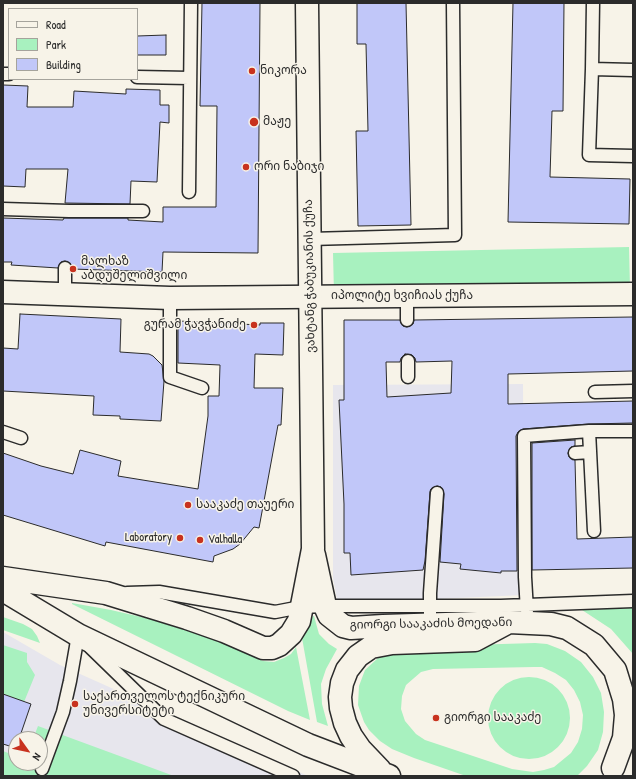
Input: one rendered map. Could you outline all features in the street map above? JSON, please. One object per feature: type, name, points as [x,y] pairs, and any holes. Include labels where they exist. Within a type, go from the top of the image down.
[{"type":"main road","name":"ვახტანგ ჭაბუკიანის ქუჩა","points":[[307,3],[313,549]]},
{"type":"main road","name":"იპოლიტე ხვიჩიას ქუჩა","points":[[3,292],[170,298],[633,294]]},
{"type":"main road","name":"გიორგი სააკაძის მოედანი","points":[[313,549],[325,606],[329,615],[343,626],[351,628],[430,615],[521,617],[567,628],[594,645],[602,652],[615,670],[622,692],[626,715],[624,738],[610,772]]},
{"type":"main road","points":[[3,578],[106,593],[187,618],[224,631],[263,648],[272,648],[279,646],[291,634],[299,620],[313,549]]},
{"type":"main road","points":[[3,590],[78,635],[308,745],[383,776]]},
{"type":"main road","points":[[383,776],[351,736],[345,723],[341,708],[340,697],[342,683],[347,670],[358,656],[371,647],[392,643],[475,640],[521,617]]},
{"type":"main road","name":"გიორგი სააკაძის მოედანი","points":[[610,772],[633,746]]},
{"type":"lane","points":[[189,192],[189,78],[191,3]]},
{"type":"lane","points":[[310,238],[455,235],[453,3]]},
{"type":"lane","points":[[593,3],[589,155],[633,156]]},
{"type":"lane","points":[[592,70],[633,70]]},
{"type":"lane","points":[[138,77],[189,78]]},
{"type":"lane","points":[[3,209],[68,216],[143,211]]},
{"type":"lane","points":[[65,268],[65,294]]},
{"type":"lane","points":[[407,296],[407,320]]},
{"type":"lane","points":[[170,298],[170,377],[202,388]]},
{"type":"lane","points":[[408,362],[408,377]]},
{"type":"lane","points":[[596,392],[633,391]]},
{"type":"lane","points":[[633,431],[589,431],[524,436],[526,455],[525,577],[521,617],[633,601]]},
{"type":"lane","points":[[589,431],[594,531]]},
{"type":"lane","points":[[3,432],[21,438]]},
{"type":"lane","points":[[575,452],[590,452]]},
{"type":"lane","points":[[430,615],[437,493]]},
{"type":"lane","points":[[106,593],[159,592],[275,612],[301,607],[325,606]]},
{"type":"lane","points":[[48,753],[63,712],[78,635]]},
{"type":"lane","points":[[78,635],[164,719],[294,776]]},
{"type":"shaded area","points":[[523,384],[524,595],[347,603],[337,600],[333,578],[333,385]]},
{"type":"shaded area","name":"საქართველოს ტექნიკური უნივერსიტეტი","points":[[3,632],[60,665],[308,776],[3,776]]},
{"type":"green space","points":[[629,247],[630,288],[334,294],[333,253]]},
{"type":"green space","points":[[72,603],[150,619],[222,642],[263,661],[274,662],[284,658],[291,654],[296,647],[310,720],[288,711]]},
{"type":"green space","points":[[633,608],[633,654],[611,629],[582,610]]},
{"type":"green space","points":[[313,616],[319,634],[329,644],[337,649],[326,669],[321,684],[322,704],[328,726],[317,722],[302,638]]},
{"type":"green space","points":[[3,617],[32,629],[40,643],[3,630]]},
{"type":"green space","points":[[535,643],[547,644],[565,651],[581,662],[593,677],[601,693],[604,712],[603,732],[598,750],[587,766],[577,776],[466,776],[392,749],[380,741],[369,730],[364,722],[358,705],[359,686],[365,670],[378,658],[386,652],[403,647]],"holes":[[[542,667],[566,680],[574,690],[580,702],[583,715],[582,729],[578,742],[571,753],[554,767],[533,772],[512,769],[425,740],[416,734],[405,721],[401,709],[402,696],[406,685],[421,672],[433,669]]]},
{"type":"green space","points":[[3,645],[27,653],[27,662],[35,675],[24,702],[3,694]]},
{"type":"green space","points":[[529,677],[545,680],[558,689],[567,702],[570,718],[567,734],[558,747],[545,756],[529,759],[513,756],[500,747],[491,734],[488,718],[491,702],[500,689],[513,680]]},
{"type":"green space","points":[[38,726],[174,776],[3,776],[3,751],[8,753],[8,771],[48,771],[48,731],[36,731]]},
{"type":"building","points":[[202,3],[260,3],[258,253],[163,252],[162,272],[72,269],[71,264],[65,261],[61,262],[58,268],[11,265],[12,262],[3,262],[3,218],[63,220],[64,218],[128,218],[128,220],[163,222],[163,207],[216,207],[217,106],[200,106]]},
{"type":"building","points":[[357,3],[406,3],[411,225],[358,226],[356,131],[368,131],[366,44],[357,44]]},
{"type":"building","points":[[513,3],[564,3],[563,111],[552,111],[550,177],[630,179],[629,224],[508,222]]},
{"type":"building","points":[[166,35],[166,55],[138,55],[138,36]]},
{"type":"building","points":[[3,85],[28,86],[27,107],[73,107],[74,91],[126,94],[126,89],[160,90],[160,105],[169,105],[169,123],[160,122],[157,182],[131,181],[130,204],[65,203],[68,169],[26,169],[25,187],[3,186]]},
{"type":"building","points":[[20,314],[121,319],[120,352],[149,354],[162,365],[164,381],[161,421],[120,419],[120,416],[93,415],[94,396],[3,391],[3,348],[18,349]]},
{"type":"building","points":[[633,317],[633,371],[508,374],[508,404],[633,401],[633,423],[589,424],[523,429],[518,432],[516,436],[517,571],[501,571],[501,573],[460,569],[461,564],[440,562],[444,494],[441,487],[437,486],[431,489],[430,492],[423,570],[351,575],[350,553],[344,553],[344,504],[339,400],[344,400],[344,320],[400,320],[403,326],[407,327],[413,324],[414,320]],"holes":[[[405,354],[412,355],[416,362],[452,361],[451,393],[387,397],[386,362],[400,362],[401,358]]]},
{"type":"building","points":[[178,321],[260,325],[260,323],[284,323],[283,355],[255,354],[254,388],[283,388],[281,425],[278,425],[259,528],[254,527],[240,544],[233,549],[214,556],[213,562],[106,542],[105,546],[3,515],[3,453],[41,466],[73,474],[80,450],[121,461],[118,476],[198,489],[208,416],[208,396],[219,396],[220,365],[178,363]]},
{"type":"building","points":[[575,440],[575,446],[571,447],[568,453],[569,457],[575,460],[577,539],[633,537],[633,568],[532,570],[532,443]]},
{"type":"building","points":[[3,694],[31,704],[22,731],[8,731],[8,746],[3,744]]},
{"type":"place","name":"ნიკორა","points":[[252,71]]},
{"type":"place","name":"მაჟე","points":[[254,122]]},
{"type":"place","name":"ორი ნაბიჯი","points":[[246,167]]},
{"type":"place","name":"მალხაზ აბდუშელიშვილი","points":[[73,269]]},
{"type":"place","name":"გურამ ჭავჭანიძე","points":[[254,325]]},
{"type":"place","name":"სააკაძე თაუერი","points":[[188,505]]},
{"type":"place","name":"Laboratory","points":[[180,538]]},
{"type":"place","name":"Valhalla","points":[[200,540]]},
{"type":"place","name":"საქართველოს ტექნიკური უნივერსიტეტი","points":[[75,704]]},
{"type":"place","name":"გიორგი სააკაძე","points":[[436,718]]}]
